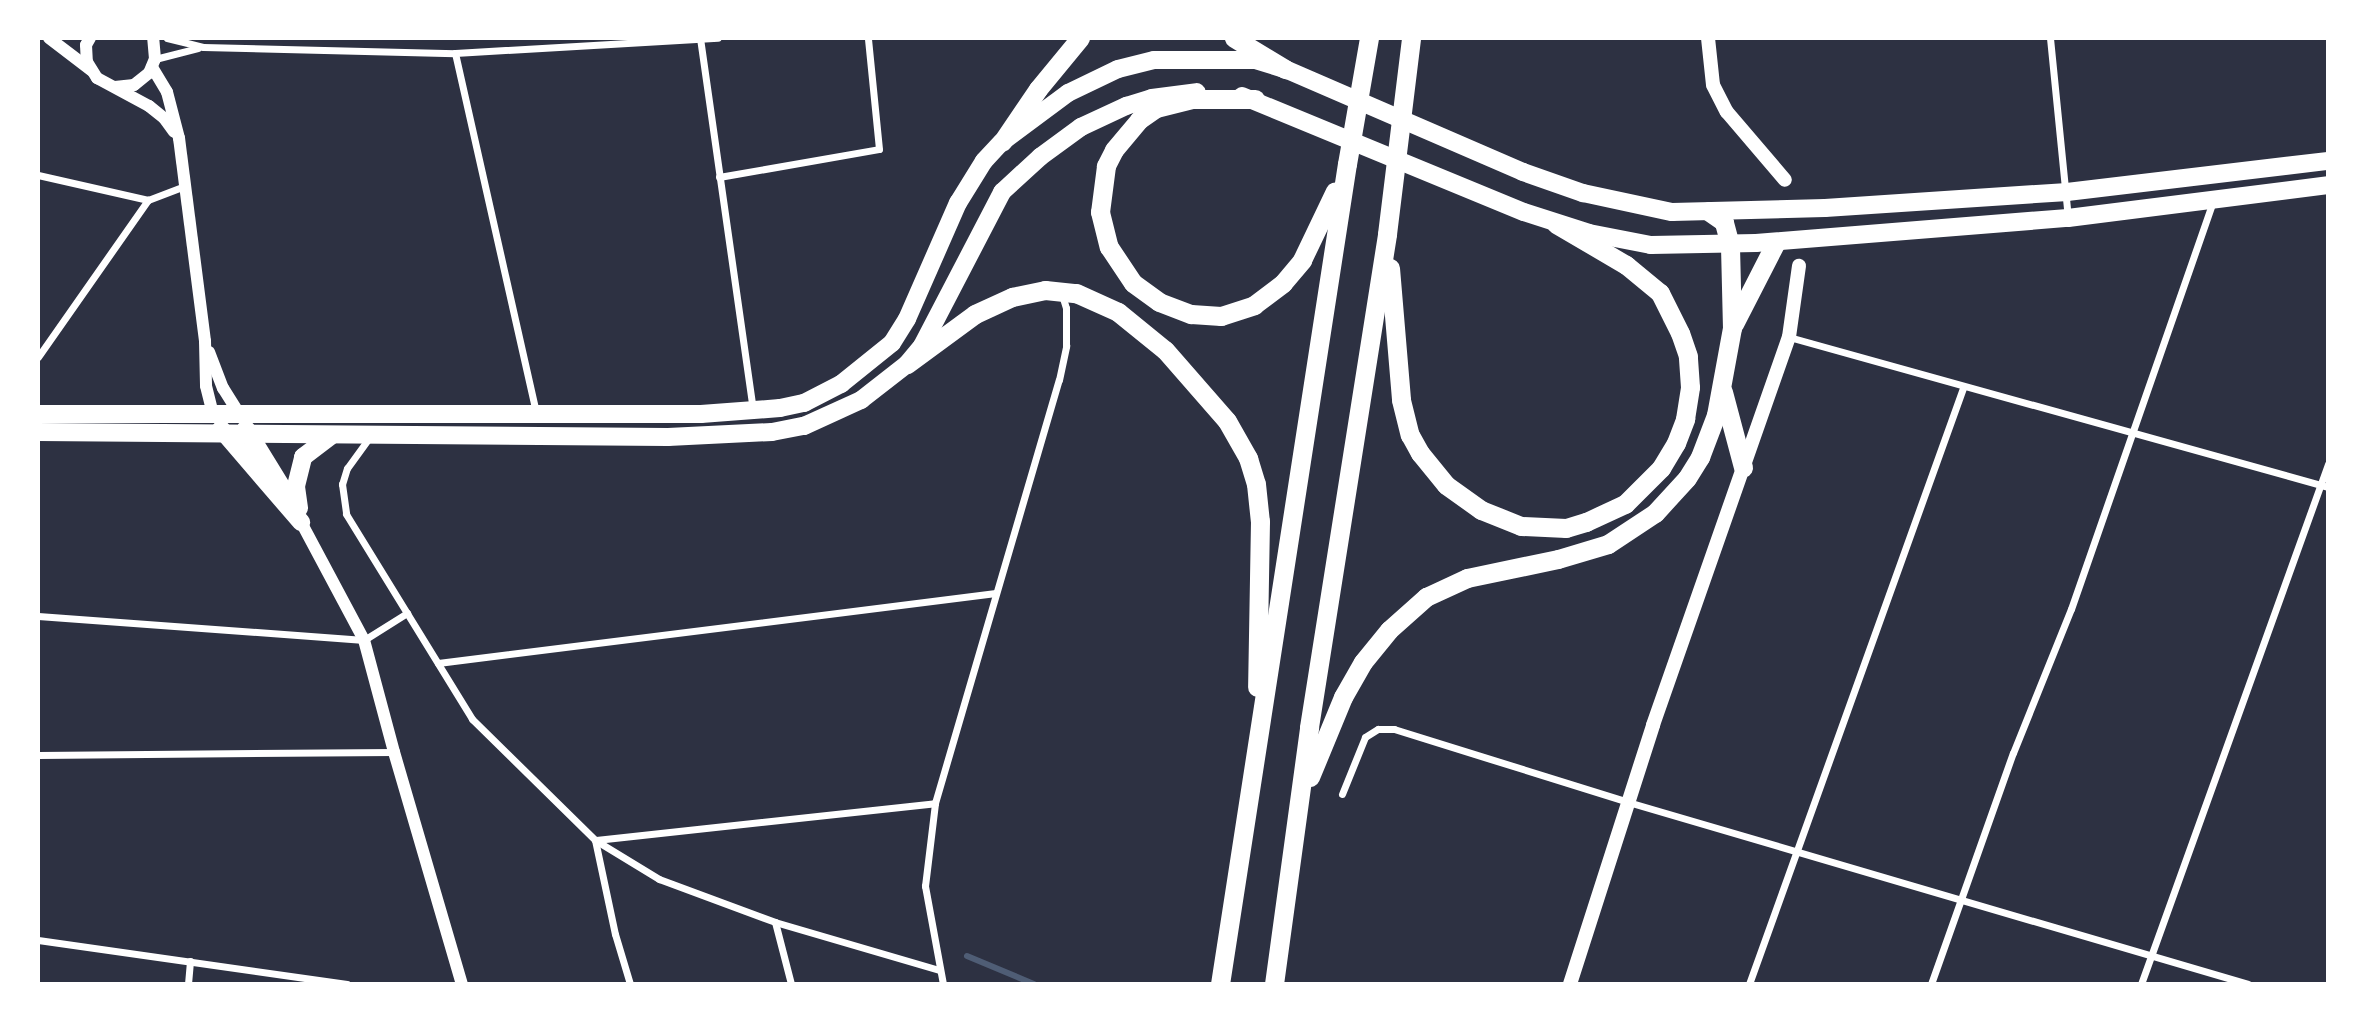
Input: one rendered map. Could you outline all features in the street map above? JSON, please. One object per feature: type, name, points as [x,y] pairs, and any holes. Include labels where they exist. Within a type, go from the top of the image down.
[{"type":"highway","points":[[1002,142],[1038,89],[1080,38]]},
{"type":"highway","points":[[1234,38],[1285,69]]},
{"type":"highway","points":[[1358,38],[1360,91]]},
{"type":"highway","points":[[1220,984],[1347,164],[1369,38]]},
{"type":"highway","points":[[1274,984],[1309,727],[1387,234],[1411,38]]},
{"type":"highway","points":[[1255,99],[1192,99],[1156,108],[1127,134],[1106,166],[1100,199],[1105,237],[1118,262],[1133,282],[1159,302],[1173,309],[1206,316],[1234,313],[1264,299],[1283,284],[1302,260],[1347,164]]},
{"type":"highway","points":[[1301,798],[1343,697],[1363,662],[1389,631],[1426,597],[1448,585],[1492,571],[1595,549],[1640,523],[1669,499],[1700,457],[1723,391],[1732,328],[1730,245],[1724,222],[1708,211]]},
{"type":"highway","points":[[1387,234],[1401,400],[1410,435],[1420,453],[1446,485],[1481,510],[1521,526],[1566,528],[1607,514],[1645,486],[1676,443],[1685,419],[1690,387],[1688,356],[1681,333],[1660,293],[1626,265],[1556,223]]},
{"type":"highway","points":[[1732,328],[1776,242]]},
{"type":"highway","points":[[907,363],[975,314],[997,303],[1029,293],[1060,291],[1083,296],[1118,312],[1165,350],[1215,406],[1248,457],[1256,484],[1260,521],[1256,639],[1258,751]]},
{"type":"highway","points":[[1723,391],[1743,467]]},
{"type":"main road","points":[[1708,38],[1713,85],[1727,112],[1785,180]]},
{"type":"main road","points":[[38,414],[701,415],[804,403],[827,394],[892,343],[906,319],[964,192],[984,161],[1002,142],[1068,93],[1134,65],[1175,58],[1255,60],[1285,69],[1490,158],[1583,193],[1672,212],[1825,208],[2067,192],[2328,161]]},
{"type":"main road","points":[[38,432],[249,436],[372,434],[668,437],[772,432],[804,426],[861,400],[907,363],[922,346],[1002,192],[1059,141],[1104,115],[1152,98],[1198,92],[1225,92],[1255,99],[1480,195],[1556,223],[1630,242],[1730,245],[1776,242],[2068,218],[2213,202],[2328,185]]},
{"type":"main road","points":[[1570,984],[1628,802],[1789,337],[1799,266]]},
{"type":"main road","points":[[239,414],[249,436],[301,522]]},
{"type":"main road","points":[[214,415],[223,434],[301,522]]},
{"type":"main road","points":[[301,522],[296,486],[300,464],[310,449],[333,435]]},
{"type":"street","points":[[49,38],[105,84],[115,86],[134,85],[154,63],[203,47]]},
{"type":"street","points":[[90,38],[86,54],[91,70]]},
{"type":"street","points":[[153,38],[154,63],[167,92],[178,138],[205,341],[206,386],[214,415]]},
{"type":"street","points":[[167,38],[203,47],[455,53],[718,38]]},
{"type":"street","points":[[719,177],[879,149],[868,38]]},
{"type":"street","points":[[2050,38],[2068,218]]},
{"type":"street","points":[[700,40],[753,411]]},
{"type":"street","points":[[455,53],[536,413]]},
{"type":"street","points":[[115,86],[164,118],[178,138]]},
{"type":"street","points":[[38,175],[148,200],[185,186]]},
{"type":"street","points":[[38,357],[148,200]]},
{"type":"street","points":[[1931,984],[2013,753],[2071,609],[2213,202]]},
{"type":"street","points":[[943,984],[925,886],[935,803],[1059,380],[1066,346],[1066,308],[1060,291]]},
{"type":"street","points":[[1789,337],[1963,388],[2323,486]]},
{"type":"street","points":[[205,341],[223,387],[239,414]]},
{"type":"street","points":[[1749,984],[1963,388]]},
{"type":"street","points":[[372,434],[349,462],[342,484],[346,514],[472,719],[595,840],[659,879],[775,922],[939,970]]},
{"type":"street","points":[[2141,984],[2323,486],[2328,464]]},
{"type":"street","points":[[301,522],[364,640],[462,984]]},
{"type":"street","points":[[438,663],[996,593]]},
{"type":"street","points":[[38,616],[364,640],[407,613]]},
{"type":"street","points":[[1342,794],[1365,737],[1387,729],[2248,984]]},
{"type":"street","points":[[38,755],[394,752]]},
{"type":"street","points":[[595,840],[935,803]]},
{"type":"street","points":[[595,840],[615,933],[630,984]]},
{"type":"street","points":[[775,922],[791,984]]},
{"type":"street","points":[[38,940],[347,984]]},
{"type":"street","points":[[188,984],[190,961]]},
{"type":"waterway","points":[[967,956],[1034,984]]}]
